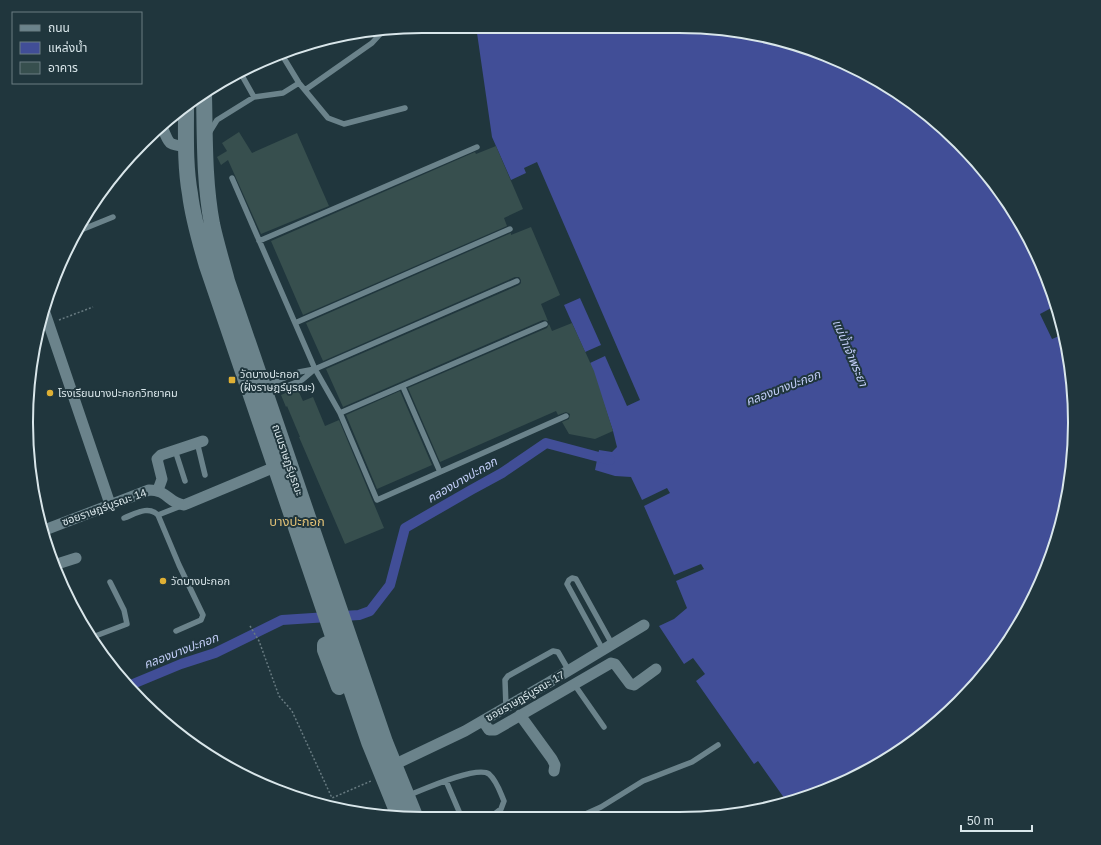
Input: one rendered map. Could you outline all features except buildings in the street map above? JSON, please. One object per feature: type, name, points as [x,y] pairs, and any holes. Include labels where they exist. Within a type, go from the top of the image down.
[{"type":"main road","name":"ถนนราษฎร์บูรณะ","points":[[204,100],[206,175],[212,225],[227,281],[279,435],[295,503],[369,742],[396,811]]},
{"type":"main road","name":"ถนนราษฎร์บูรณะ","points":[[186,112],[186,147],[189,193],[199,240],[207,266],[275,467],[295,503],[385,742],[413,812]]},
{"type":"main road","points":[[275,467],[270,485],[308,597],[311,601],[316,602],[340,591],[342,586],[308,486],[279,435]]},
{"type":"main road","points":[[395,811],[370,768],[325,650],[325,645],[353,633],[356,634],[402,761],[406,794]]},
{"type":"street","points":[[164,132],[172,145],[186,147]]},
{"type":"street","points":[[47,319],[110,504]]},
{"type":"street","points":[[158,490],[162,479],[157,459],[161,454],[200,442]]},
{"type":"street","points":[[184,505],[275,467]]},
{"type":"street","name":"ซอยราษฎร์บูรณะ 14","points":[[48,529],[149,490],[158,490],[178,504],[184,505]]},
{"type":"street","points":[[60,563],[76,558]]},
{"type":"street","name":"ซอยราษฎร์บูรณะ 17","points":[[402,761],[483,721],[644,625]]},
{"type":"street","points":[[483,721],[490,730],[495,730],[612,663],[615,664],[630,684],[634,685],[656,670]]},
{"type":"street","points":[[520,715],[552,759],[555,765],[554,771]]},
{"type":"lane","points":[[305,90],[372,43],[379,35]]},
{"type":"lane","points":[[284,59],[305,90],[328,118],[344,124],[405,108]]},
{"type":"lane","points":[[243,77],[254,97]]},
{"type":"lane","points":[[205,141],[217,120],[254,97],[283,93],[300,83]]},
{"type":"lane","points":[[259,241],[477,147]]},
{"type":"lane","points":[[232,178],[315,369],[340,413],[377,500],[566,416]]},
{"type":"lane","points":[[85,229],[114,217]]},
{"type":"lane","points":[[295,323],[510,229]]},
{"type":"lane","points":[[265,390],[299,372],[315,369],[517,281]]},
{"type":"lane","points":[[340,413],[545,324]]},
{"type":"lane","points":[[403,386],[440,472]]},
{"type":"lane","points":[[200,442],[205,474]]},
{"type":"lane","points":[[175,450],[185,481]]},
{"type":"lane","points":[[158,515],[184,505]]},
{"type":"lane","points":[[124,518],[147,510],[154,511],[158,515],[179,565],[203,615],[201,620],[176,631]]},
{"type":"lane","points":[[572,578],[576,579],[608,647],[567,584],[572,578]]},
{"type":"lane","points":[[97,635],[127,624],[124,610],[110,582]]},
{"type":"lane","points":[[506,708],[505,680],[508,676],[553,651],[558,652],[569,671]]},
{"type":"lane","points":[[574,684],[604,727]]},
{"type":"lane","points":[[590,812],[601,807],[643,781],[692,762],[718,745]]},
{"type":"lane","points":[[406,794],[466,774],[482,771],[488,773],[495,782],[504,801],[501,809],[497,812]]},
{"type":"lane","points":[[446,781],[459,812]]},
{"type":"path","points":[[49,324],[93,307]]},
{"type":"path","points":[[250,626],[258,641],[279,696],[292,711],[332,798],[376,779]]},
{"type":"water","name":"แม่น้ำเจ้าพระยา","points":[[477,33],[678,33],[729,36],[779,46],[804,54],[851,73],[873,85],[916,113],[954,147],[988,185],[1016,228],[1028,250],[1051,308],[1040,314],[1052,339],[1058,336],[1065,372],[1067,397],[1068,422],[1065,473],[1055,523],[1047,548],[1028,595],[1016,617],[988,660],[954,698],[916,732],[873,760],[851,772],[828,782],[784,797],[758,761],[754,764],[696,681],[705,674],[693,658],[684,664],[659,626],[674,619],[687,608],[676,581],[704,569],[701,564],[674,575],[644,506],[670,493],[667,488],[642,500],[631,477],[615,476],[595,470],[599,450],[612,452],[617,447],[590,363],[605,356],[627,406],[640,400],[537,162],[524,168],[526,173],[511,180],[492,137]]},
{"type":"water","points":[[580,298],[601,345],[585,352],[564,305]]},
{"type":"waterway","name":"คลองบางปะกอก","points":[[134,683],[181,664],[215,653],[282,620],[359,615],[370,611],[390,585],[405,528],[502,473],[546,443],[610,460]]},
{"type":"place","name":"วัดบางปะกอก (ฝั่งราษฎร์บูรณะ)","points":[[232,380]]},
{"type":"place","name":"โรงเรียนบางปะกอกวิทยาคม","points":[[50,393]]},
{"type":"place","name":"วัดบางปะกอก","points":[[163,581]]},
{"type":"district","name":"บางปะกอก","points":[[297,521]]}]
